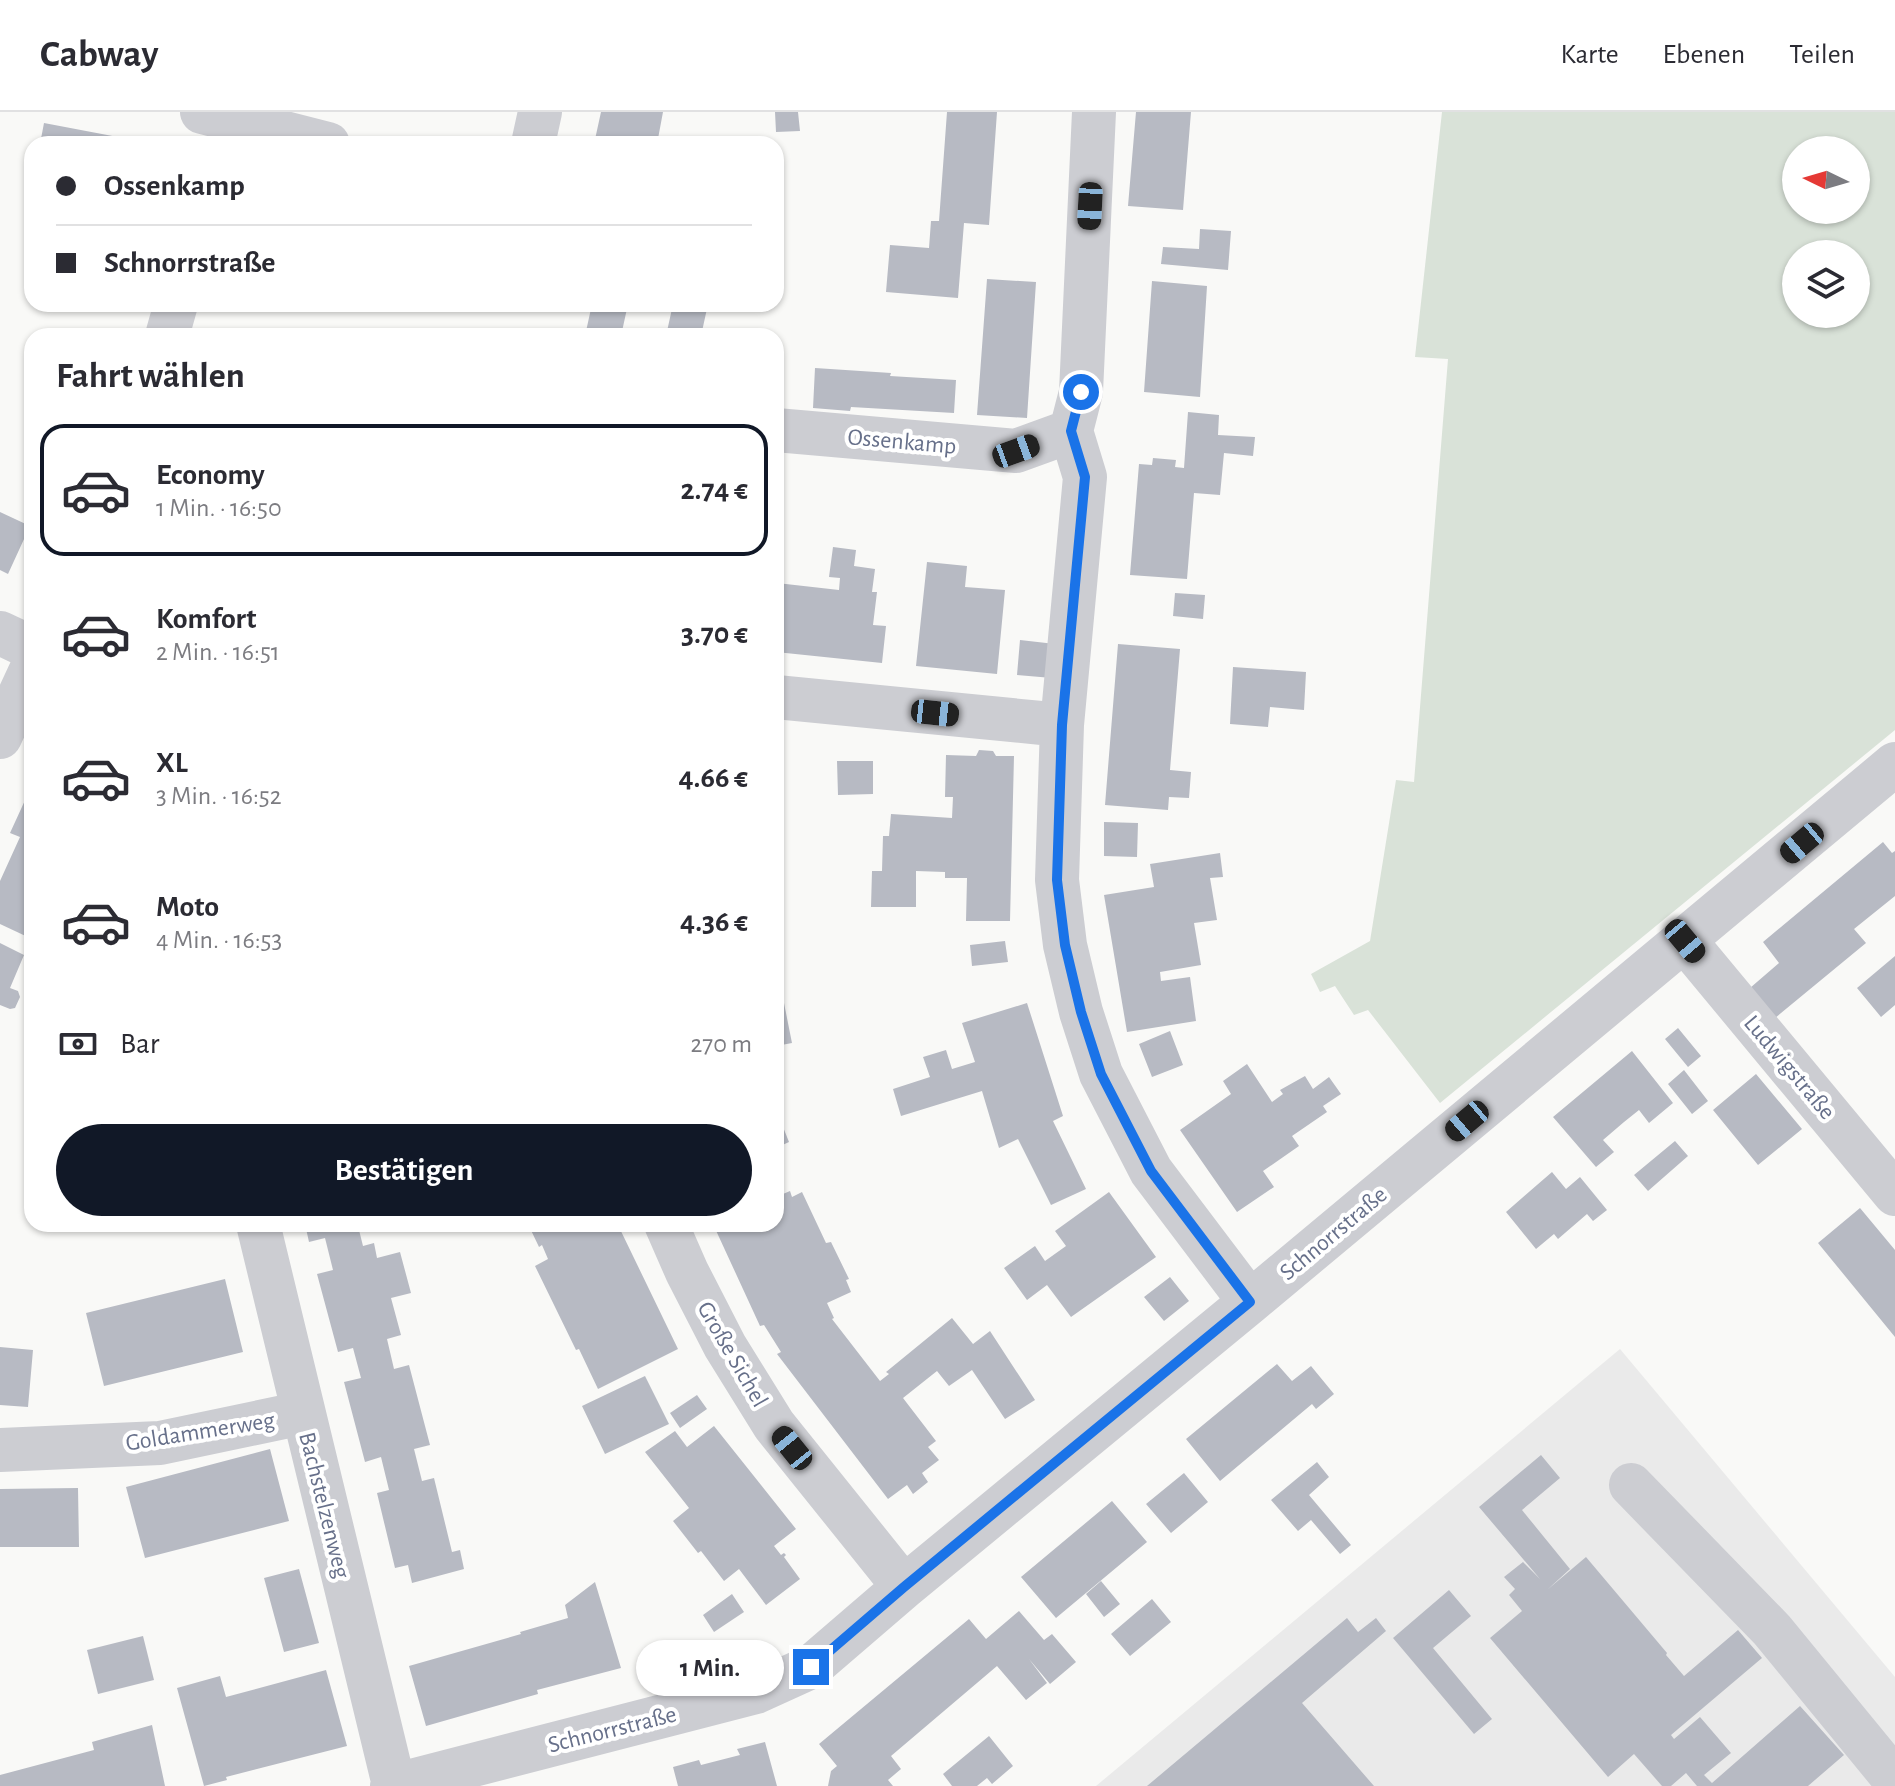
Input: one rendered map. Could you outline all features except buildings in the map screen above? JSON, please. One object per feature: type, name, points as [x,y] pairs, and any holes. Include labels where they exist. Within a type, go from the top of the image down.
[{"type":"street","points":[[535,136],[540,112]]},
{"type":"street","points":[[1094,112],[1081,392],[1071,431],[1085,477],[1062,725],[1057,880],[1065,945],[1081,1012],[1101,1074],[1151,1171],[1250,1302]]},
{"type":"street","points":[[220,122],[289,136]]},
{"type":"street","name":"Ossenkamp","points":[[784,431],[1016,451],[1071,431]]},
{"type":"street","points":[[0,633],[24,644]]},
{"type":"street","points":[[0,737],[24,685]]},
{"type":"street","points":[[784,698],[1062,725]]},
{"type":"street","name":"Schnorrstraße","points":[[393,1786],[756,1692],[811,1667],[1895,764]]},
{"type":"street","name":"Ludwigstraße","points":[[1685,941],[1895,1194]]},
{"type":"street","name":"Bachstelzenweg","points":[[260,1232],[393,1786]]},
{"type":"street","name":"Große Sichel","points":[[670,1232],[725,1346],[774,1425],[904,1587]]},
{"type":"street","name":"Goldammerweg","points":[[0,1450],[160,1443],[303,1413]]},
{"type":"street","points":[[1631,1485],[1772,1630],[1895,1780]]},
{"type":"shaded area","points":[[1442,112],[1895,112],[1895,730],[1440,1103],[1368,1010],[1354,1015],[1335,986],[1320,992],[1311,974],[1370,941],[1396,780],[1414,782],[1448,359],[1415,357]]},
{"type":"shaded area","points":[[1620,1349],[1895,1677],[1895,1786],[1096,1786]]},
{"type":"route","points":[[811,1667],[1250,1302],[1151,1171],[1101,1074],[1081,1012],[1065,945],[1057,880],[1062,725],[1085,477],[1071,431],[1081,392]]}]
